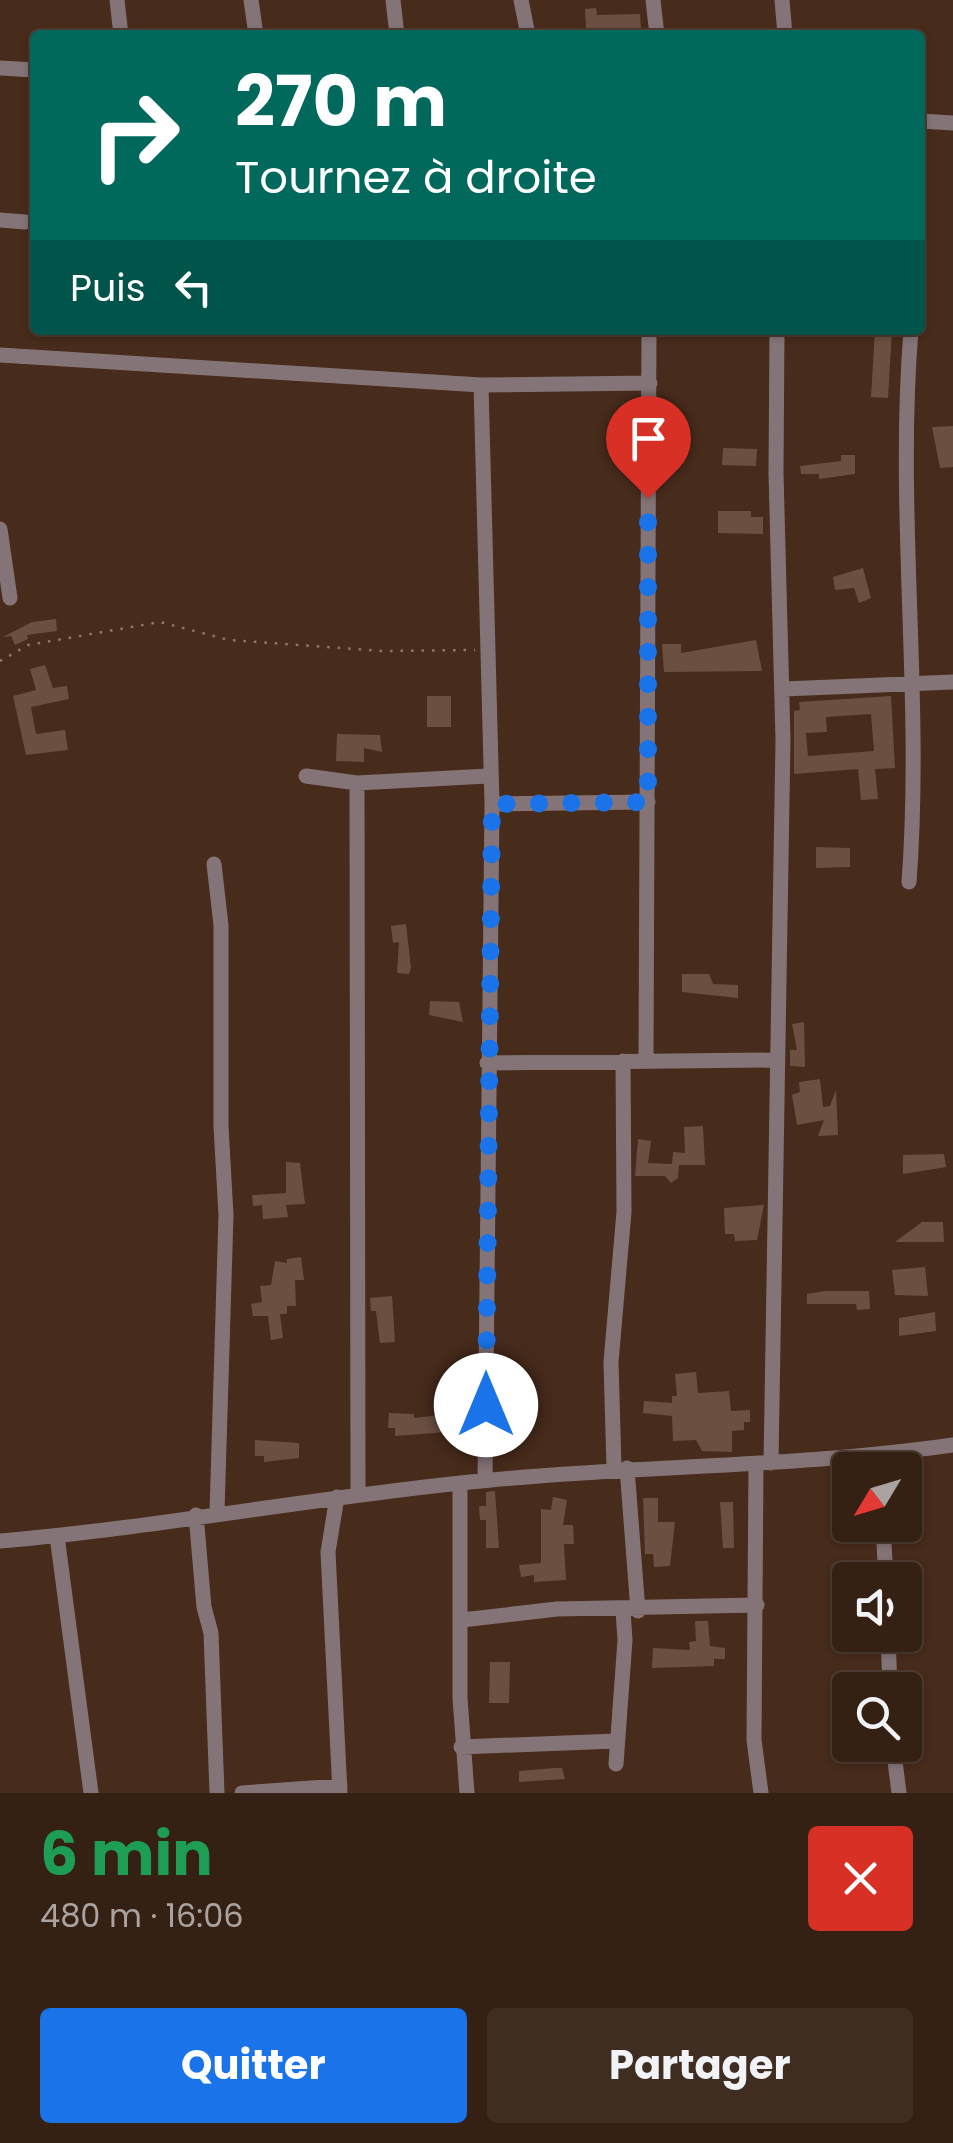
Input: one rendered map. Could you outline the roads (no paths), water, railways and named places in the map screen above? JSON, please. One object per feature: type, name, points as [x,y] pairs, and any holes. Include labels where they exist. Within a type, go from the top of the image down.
[{"type":"street","points":[[117,0],[120,30]]},
{"type":"street","points":[[251,0],[255,30]]},
{"type":"street","points":[[393,0],[396,30]]},
{"type":"street","points":[[521,0],[527,30]]},
{"type":"street","points":[[653,0],[657,30]]},
{"type":"street","points":[[782,0],[784,30]]},
{"type":"street","points":[[0,68],[30,70]]},
{"type":"street","points":[[925,120],[953,123]]},
{"type":"street","points":[[0,220],[26,222]]},
{"type":"street","points":[[646,1061],[649,335]]},
{"type":"street","points":[[762,1793],[754,1740],[757,1605],[777,1251],[775,1060],[783,689],[776,473],[777,335]]},
{"type":"street","points":[[909,882],[915,684],[905,432],[910,335]]},
{"type":"street","points":[[0,355],[481,385],[650,383]]},
{"type":"street","points":[[481,385],[488,776],[492,804],[485,1480]]},
{"type":"street","points":[[0,529],[10,598]]},
{"type":"street","points":[[783,689],[953,682]]},
{"type":"street","points":[[306,776],[357,783],[488,776]]},
{"type":"street","points":[[357,783],[358,1494]]},
{"type":"street","points":[[492,804],[648,802]]},
{"type":"street","points":[[214,864],[221,925],[221,1126],[226,1215],[217,1512]]},
{"type":"street","points":[[487,1063],[775,1060]]},
{"type":"street","points":[[616,1764],[630,1611],[610,1362],[624,1212],[623,1062]]},
{"type":"street","points":[[922,1453],[953,1445]]},
{"type":"street","points":[[0,1541],[485,1480],[620,1468],[832,1463]]},
{"type":"street","points":[[460,1483],[461,1747],[466,1793]]},
{"type":"street","points":[[242,1793],[340,1789],[328,1552],[337,1497]]},
{"type":"street","points":[[196,1515],[204,1607],[211,1632],[217,1793]]},
{"type":"street","points":[[57,1536],[91,1793]]},
{"type":"street","points":[[462,1620],[557,1610],[757,1605]]},
{"type":"street","points":[[461,1747],[616,1741]]},
{"type":"street","points":[[895,1762],[900,1793]]}]
